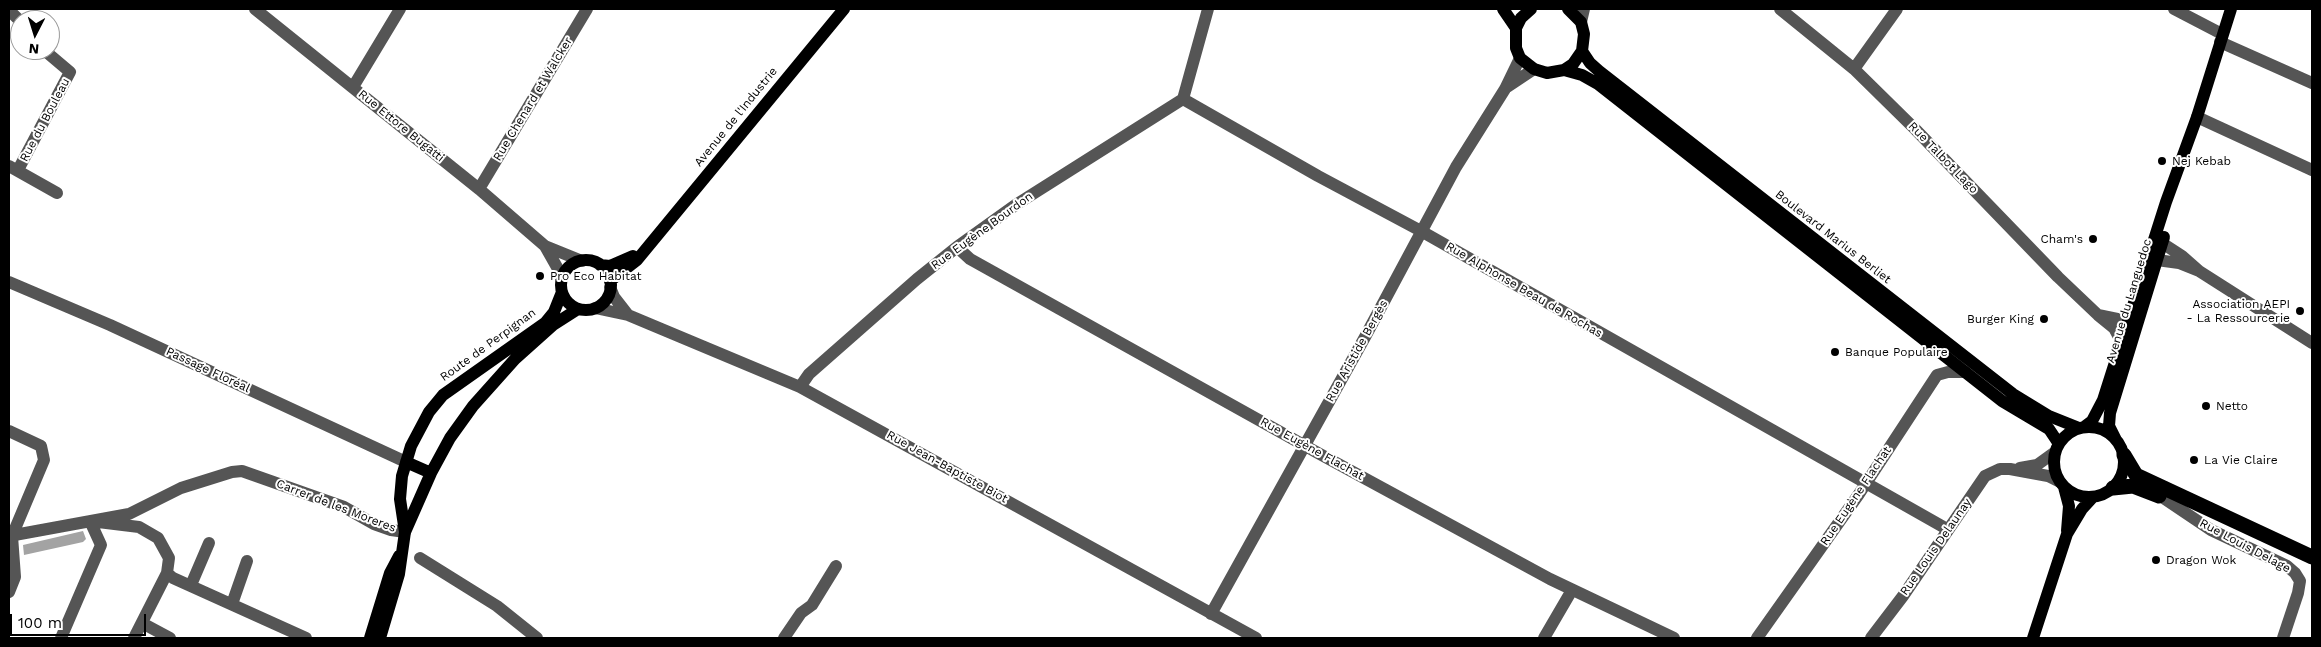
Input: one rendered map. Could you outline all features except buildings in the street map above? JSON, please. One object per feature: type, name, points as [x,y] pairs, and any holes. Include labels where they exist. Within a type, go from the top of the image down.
[{"type":"highway","points":[[2124,455],[2136,474],[2312,557]]},
{"type":"highway","points":[[2113,488],[2133,486],[2162,497],[2312,566]]},
{"type":"main road","name":"Avenue de l'Industrie","points":[[610,284],[637,260],[844,9]]},
{"type":"main road","points":[[1503,9],[1516,28]]},
{"type":"main road","points":[[1531,9],[1520,18],[1516,28],[1516,48],[1520,58],[1534,69],[1548,73],[1564,70],[1573,64],[1582,51],[1584,34],[1580,22],[1568,9]]},
{"type":"main road","name":"Avenue du Languedoc","points":[[2082,428],[2099,410],[2127,321],[2157,250],[2166,202],[2197,117],[2231,9]]},
{"type":"main road","name":"Boulevard Marius Berliet","points":[[1582,51],[1590,63],[1599,71],[2005,388],[2049,416],[2082,428]]},
{"type":"main road","name":"Boulevard Marius Berliet","points":[[1564,70],[1582,75],[1598,84],[2002,401],[2049,429],[2057,448]]},
{"type":"main road","name":"Avenue du Languedoc","points":[[2116,440],[2110,426],[2110,413],[2157,250],[2173,204],[2179,169]]},
{"type":"main road","name":"Avenue de l'Industrie","points":[[600,265],[610,266],[622,262],[651,242]]},
{"type":"main road","points":[[592,261],[600,265],[606,272],[610,284],[608,296],[603,303],[595,308],[578,309],[565,299],[562,292],[562,276],[574,263],[592,261]]},
{"type":"main road","name":"Route de Perpignan","points":[[405,532],[400,499],[406,462],[418,431],[429,412],[443,395],[545,323],[554,312],[562,292]]},
{"type":"main road","name":"Route de Perpignan","points":[[380,638],[400,574],[405,532],[431,473],[450,438],[495,380],[553,325],[578,309]]},
{"type":"main road","points":[[2062,485],[2082,497],[2093,497],[2107,493],[2121,478],[2124,467],[2124,455],[2116,440],[2102,429],[2082,428],[2064,437],[2057,448],[2054,467],[2069,506],[2067,534]]},
{"type":"main road","points":[[406,462],[431,473]]},
{"type":"main road","points":[[2033,638],[2067,534],[2082,509],[2093,497]]},
{"type":"main road","name":"Route de Perpignan","points":[[370,638],[390,573],[402,550]]},
{"type":"street","name":"Rue Ettore Bugatti","points":[[255,9],[479,189],[545,246],[582,261]]},
{"type":"street","points":[[353,87],[400,9]]},
{"type":"street","name":"Rue Chenard et Walcker","points":[[479,189],[587,9]]},
{"type":"street","points":[[1183,99],[1208,9]]},
{"type":"street","points":[[1580,22],[1584,9]]},
{"type":"street","name":"Rue Talbot Lago","points":[[1780,9],[1854,69],[1916,129],[2058,277],[2114,328],[2121,341]]},
{"type":"street","points":[[1854,69],[1897,9]]},
{"type":"street","points":[[2174,9],[2221,38],[2312,83]]},
{"type":"street","name":"Rue Aristide Bergès","points":[[1211,614],[1456,167],[1505,89],[1520,58]]},
{"type":"street","name":"Rue du Bouleau","points":[[13,168],[70,72],[56,60]]},
{"type":"street","name":"Rue Aristide Bergès","points":[[1505,89],[1534,69]]},
{"type":"street","name":"Rue Alphonse Beau de Rochas","points":[[1183,99],[1318,176],[1421,231],[1947,529]]},
{"type":"street","name":"Rue Eugène Bourdon","points":[[800,387],[809,374],[917,279],[958,247],[1017,204],[1183,99]]},
{"type":"street","points":[[2197,117],[2312,170]]},
{"type":"street","points":[[13,168],[57,193]]},
{"type":"street","name":"Rue Ettore Bugatti","points":[[545,246],[562,276]]},
{"type":"street","name":"Rue Eugène Flachat","points":[[958,247],[970,259],[1304,445],[1572,590],[1674,638]]},
{"type":"street","points":[[2157,250],[2179,263],[2199,271],[2312,343]]},
{"type":"street","name":"Passage Floréal","points":[[9,282],[110,326],[406,462]]},
{"type":"street","points":[[610,284],[614,297],[628,315]]},
{"type":"street","name":"Rue Jean-Baptiste Biot","points":[[595,308],[628,315],[800,387],[1256,638]]},
{"type":"street","points":[[2098,315],[2127,321],[2130,333],[2120,362],[2122,369]]},
{"type":"street","name":"Rue Eugène Flachat","points":[[1757,638],[1866,484],[1937,375],[1948,372],[1965,372]]},
{"type":"street","points":[[9,431],[42,446],[44,460],[11,536],[15,577],[9,592]]},
{"type":"street","name":"Rue Louis Delaunay","points":[[1870,638],[1903,596],[1985,476],[2000,469],[2037,465],[2057,448]]},
{"type":"street","points":[[2010,469],[2048,476],[2062,485]]},
{"type":"street","name":"Carrer de les Moreres","points":[[11,536],[129,514],[180,488],[232,472],[242,472],[344,507],[391,530],[405,532]]},
{"type":"street","name":"Rue Louis Delage","points":[[2162,497],[2211,530],[2286,566],[2295,573],[2300,580],[2298,594],[2282,638]]},
{"type":"street","points":[[61,638],[100,545],[90,521],[139,527],[158,538],[169,558],[167,573],[134,638]]},
{"type":"street","points":[[191,585],[209,543]]},
{"type":"street","points":[[420,558],[497,606],[538,638]]},
{"type":"street","points":[[232,604],[247,561]]},
{"type":"street","points":[[784,638],[801,613],[812,605],[836,566]]},
{"type":"street","points":[[167,573],[173,578],[306,638]]},
{"type":"street","points":[[1544,638],[1572,590]]},
{"type":"street","points":[[142,623],[170,638]]},
{"type":"shaded area","points":[[83,531],[86,539],[83,542],[24,555],[23,545]]},
{"type":"place","name":"Nej Kebab","points":[[2162,161]]},
{"type":"place","name":"Cham's","points":[[2093,239]]},
{"type":"place","name":"Pro Eco Habitat","points":[[540,276]]},
{"type":"place","name":"Association AEPI - La Ressourcerie","points":[[2300,311]]},
{"type":"place","name":"Burger King","points":[[2044,319]]},
{"type":"place","name":"Banque Populaire","points":[[1835,352]]},
{"type":"place","name":"Netto","points":[[2206,406]]},
{"type":"place","name":"La Vie Claire","points":[[2194,460]]},
{"type":"place","name":"Dragon Wok","points":[[2156,560]]}]
